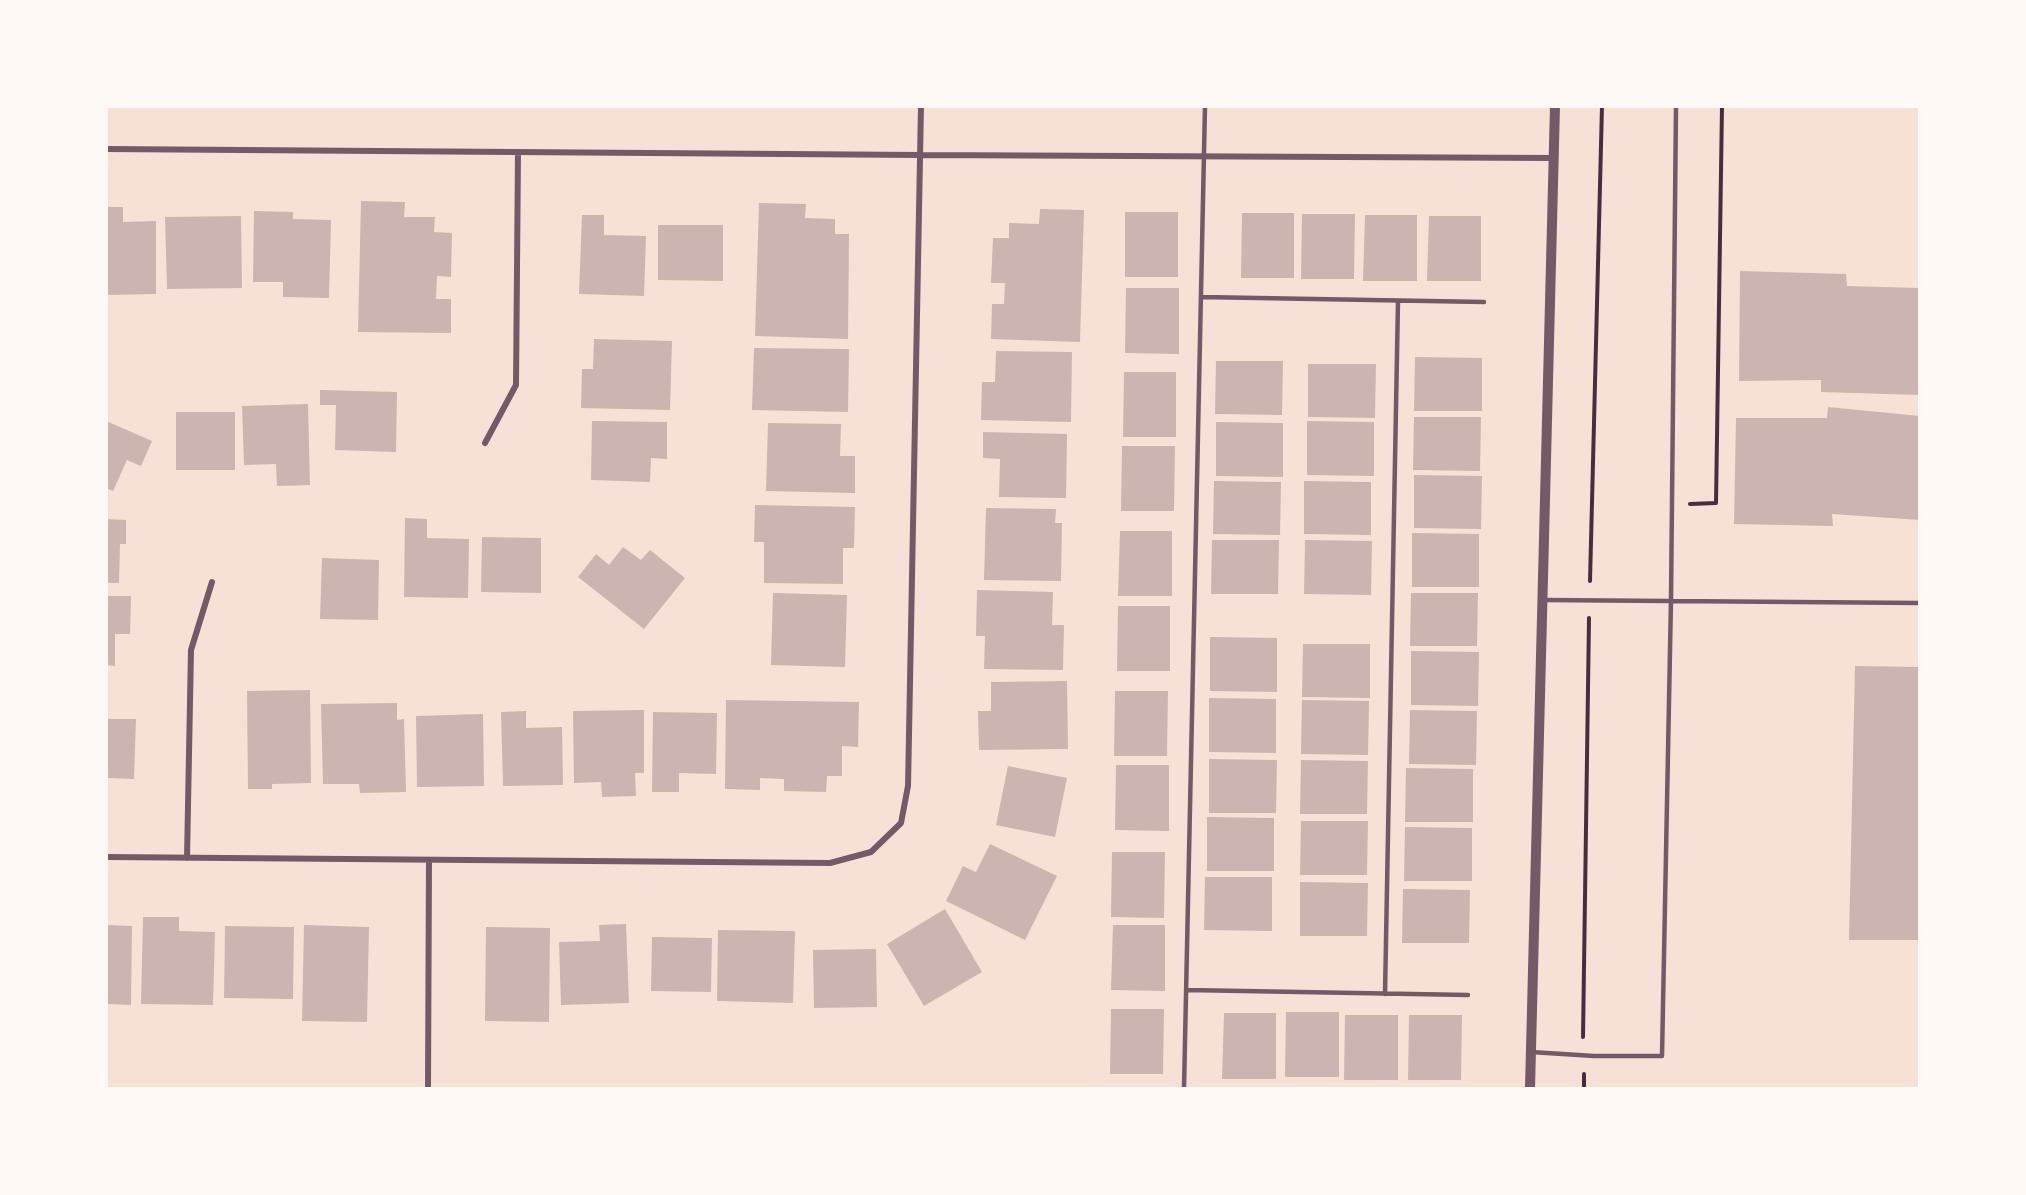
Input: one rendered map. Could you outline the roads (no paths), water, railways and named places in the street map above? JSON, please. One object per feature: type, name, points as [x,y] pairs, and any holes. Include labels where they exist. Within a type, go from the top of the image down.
[{"type":"street","points":[[106,857],[830,863],[871,852],[900,823],[908,786],[921,106]]},
{"type":"street","points":[[1530,1089],[1555,106]]},
{"type":"street","points":[[106,149],[1554,158]]},
{"type":"street","points":[[485,443],[516,385],[518,152]]},
{"type":"street","points":[[187,858],[191,650],[212,582]]},
{"type":"street","points":[[428,1089],[429,860]]},
{"type":"lane","points":[[1184,1089],[1205,106]]},
{"type":"lane","points":[[1530,1052],[1594,1056],[1662,1056],[1671,600],[1676,106]]},
{"type":"lane","points":[[1201,297],[1484,302]]},
{"type":"lane","points":[[1385,994],[1398,301]]},
{"type":"lane","points":[[1541,600],[1920,603]]},
{"type":"lane","points":[[1187,990],[1468,995]]}]
